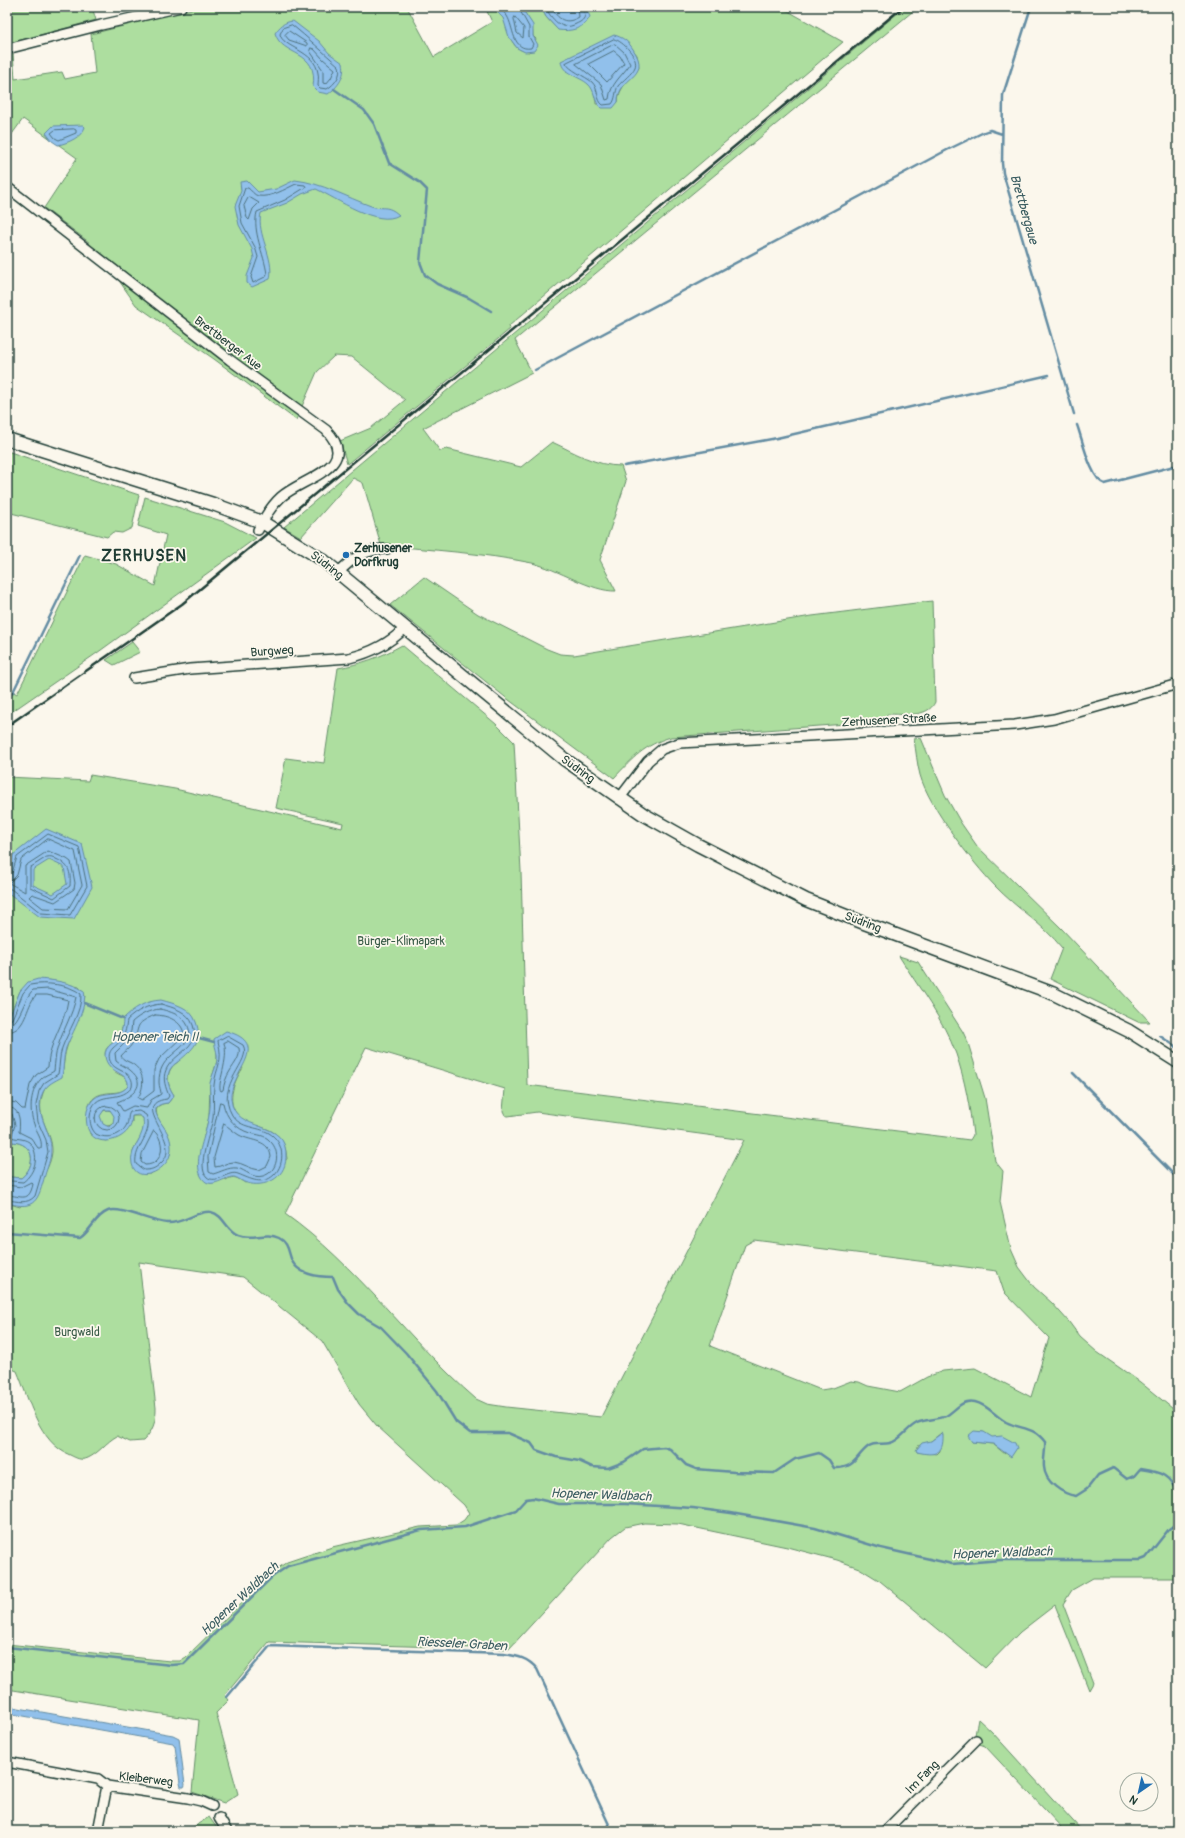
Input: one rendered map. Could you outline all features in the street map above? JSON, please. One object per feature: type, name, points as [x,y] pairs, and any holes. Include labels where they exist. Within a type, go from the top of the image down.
[{"type":"main road","name":"Südring","points":[[7,439],[213,504],[294,540],[338,572],[564,759],[619,799],[698,845],[806,900],[1052,993],[1124,1028],[1178,1062]]},
{"type":"street","points":[[7,49],[100,25],[181,7]]},
{"type":"street","name":"Brettberger Aue","points":[[7,187],[230,360],[326,430],[334,439],[338,449],[334,462],[326,470],[281,496],[270,508],[260,526]]},
{"type":"street","points":[[338,572],[356,557],[377,549],[387,549]]},
{"type":"street","name":"Burgweg","points":[[134,678],[190,669],[349,658],[378,648],[405,628]]},
{"type":"street","name":"Zerhusener Straße","points":[[619,799],[648,761],[662,749],[679,744],[1015,725],[1054,720],[1178,684]]},
{"type":"street","name":"Im Fang","points":[[885,1831],[976,1740]]},
{"type":"street","name":"Kleiberweg","points":[[7,1762],[98,1779],[107,1786],[178,1796],[201,1801],[212,1806]]},
{"type":"street","points":[[98,1831],[107,1786]]},
{"type":"street","points":[[219,1818],[227,1831]]},
{"type":"green space","points":[[7,7],[92,7],[96,20],[7,44]]},
{"type":"green space","points":[[199,7],[407,7],[434,57],[492,22],[485,7],[492,7],[504,18],[514,44],[517,48],[529,52],[536,39],[533,36],[532,28],[521,7],[541,7],[546,17],[558,30],[589,11],[586,7],[781,7],[843,42],[509,326],[510,329],[347,464],[340,441],[371,428],[405,400],[352,357],[334,356],[317,372],[296,420],[214,359],[136,305],[120,282],[123,275],[88,245],[90,243],[44,208],[77,158],[23,119],[7,141],[7,55],[13,54],[15,79],[62,72],[65,79],[95,73],[91,34]],"holes":[[[627,42],[637,55],[639,68],[620,92],[618,102],[596,104],[594,92],[590,84],[578,76],[566,71]]]},
{"type":"green space","points":[[905,7],[918,7],[515,340],[532,373],[423,428],[440,451],[446,449],[521,467],[552,442],[594,461],[603,464],[621,466],[626,481],[600,560],[616,591],[596,588],[532,563],[476,554],[381,545],[363,483],[353,478],[301,537],[284,527]]},
{"type":"green space","points":[[7,451],[139,495],[132,528],[122,533],[113,532],[107,537],[7,512]]},
{"type":"green space","points":[[145,497],[225,522],[256,538],[97,653],[7,715],[7,693],[10,690],[17,694],[85,555],[116,564],[155,586],[166,535],[138,526]]},
{"type":"green space","points":[[424,577],[478,614],[547,649],[560,654],[574,655],[812,616],[932,601],[935,702],[927,711],[921,713],[887,714],[886,721],[671,737],[646,748],[633,758],[614,778],[505,697],[390,605]]},
{"type":"green space","points":[[132,642],[140,652],[114,665],[106,660]]},
{"type":"green space","points":[[402,645],[496,724],[514,742],[521,871],[527,1085],[970,1140],[973,1135],[969,1104],[965,1084],[951,1041],[938,1016],[899,956],[918,962],[963,1032],[968,1043],[985,1098],[995,1161],[1003,1171],[1000,1202],[1011,1249],[1019,1267],[1034,1287],[1052,1303],[1080,1337],[1097,1352],[1140,1382],[1178,1413],[1178,1578],[1093,1578],[1072,1590],[1063,1604],[1093,1683],[1089,1690],[1055,1605],[1020,1632],[985,1668],[880,1581],[859,1568],[837,1560],[787,1547],[678,1524],[644,1523],[625,1527],[612,1537],[509,1649],[269,1642],[225,1695],[229,1700],[216,1713],[238,1794],[224,1803],[192,1792],[199,1720],[7,1689],[7,1644],[180,1661],[186,1657],[274,1571],[287,1562],[332,1547],[420,1527],[456,1525],[464,1520],[469,1513],[464,1505],[377,1426],[359,1404],[322,1341],[243,1277],[139,1262],[156,1408],[153,1426],[143,1441],[130,1442],[117,1436],[88,1458],[81,1459],[70,1455],[59,1449],[50,1441],[36,1419],[17,1371],[7,1367],[7,1203],[20,1207],[44,1174],[51,1160],[52,1144],[42,1117],[41,1102],[44,1090],[62,1071],[66,1050],[85,996],[79,987],[49,980],[20,991],[7,1023],[7,777],[88,781],[90,775],[175,789],[342,828],[343,823],[276,808],[286,758],[324,763],[338,668],[371,660]],"holes":[[[122,1028],[178,1062],[171,1069],[168,1077],[169,1086],[174,1095],[168,1103],[157,1107],[156,1111],[169,1139],[171,1147],[170,1155],[151,1174],[143,1174],[137,1171],[133,1156],[134,1148],[145,1125],[141,1116],[132,1116],[132,1122],[106,1141],[98,1139],[90,1134],[88,1108],[94,1098],[108,1093],[119,1092],[128,1086],[126,1078],[116,1073],[112,1069],[105,1054],[107,1048],[119,1035]],[[366,1047],[505,1089],[503,1111],[505,1115],[508,1116],[537,1112],[744,1140],[601,1417],[506,1407],[487,1404],[476,1399],[428,1353],[336,1256],[285,1214]],[[217,1050],[243,1068],[235,1082],[233,1089],[232,1104],[235,1111],[239,1117],[246,1122],[267,1129],[278,1136],[282,1140],[287,1159],[245,1183],[236,1178],[226,1180],[204,1136],[209,1117],[210,1084],[217,1061]],[[754,1240],[997,1271],[1004,1292],[1049,1338],[1031,1397],[975,1368],[943,1371],[927,1377],[900,1392],[851,1381],[833,1388],[821,1390],[710,1346],[745,1245]],[[980,1432],[983,1432],[992,1438],[997,1437],[1005,1454],[993,1444],[972,1442]],[[941,1433],[940,1451],[937,1454],[917,1452],[918,1446],[931,1441]]]},
{"type":"green space","points":[[921,738],[945,795],[961,823],[977,846],[1061,928],[1150,1022],[1138,1022],[1050,979],[1062,948],[1055,939],[995,886],[952,834],[932,802],[920,775],[914,739]]},
{"type":"green space","points":[[107,1110],[114,1115],[115,1118],[110,1125],[107,1126],[100,1121],[99,1118],[104,1111]]},
{"type":"green space","points":[[12,1142],[20,1143],[25,1146],[31,1156],[30,1167],[21,1178],[11,1177],[7,1173],[7,1148]]},
{"type":"green space","points":[[978,1719],[992,1732],[1082,1831],[1062,1831],[1061,1827],[985,1746],[977,1743],[975,1735]]},
{"type":"green space","points":[[209,1817],[219,1831],[187,1831]]},
{"type":"water","points":[[492,7],[521,7],[533,25],[533,36],[538,45],[534,51],[525,52],[517,48],[509,37],[503,18]]},
{"type":"water","points":[[541,7],[586,7],[590,17],[584,24],[576,29],[558,30],[546,17]]},
{"type":"water","points":[[293,21],[319,41],[329,53],[343,63],[344,68],[342,77],[335,88],[328,94],[318,92],[313,87],[311,66],[305,59],[279,41],[275,33],[282,25]]},
{"type":"water","points":[[614,35],[625,40],[631,46],[638,59],[639,66],[637,72],[619,93],[618,102],[613,108],[601,108],[598,105],[591,87],[564,69],[561,61]]},
{"type":"water","points":[[83,125],[85,127],[78,137],[58,145],[52,141],[46,133],[53,126]]},
{"type":"water","points":[[295,180],[324,187],[371,206],[388,208],[399,215],[390,218],[380,218],[369,215],[316,189],[302,194],[287,203],[261,213],[261,230],[271,271],[270,279],[252,287],[247,283],[247,276],[254,258],[252,249],[239,225],[235,206],[241,191],[240,182],[247,181],[258,192],[276,189]]},
{"type":"water","points":[[46,829],[82,844],[92,887],[74,919],[40,917],[7,892],[7,878],[13,855]],"holes":[[[49,860],[64,867],[67,884],[53,894],[33,885],[33,870]]]},
{"type":"water","points":[[38,979],[73,985],[84,991],[85,997],[82,1012],[66,1048],[62,1077],[51,1083],[43,1092],[40,1108],[51,1143],[50,1160],[38,1197],[30,1204],[24,1206],[7,1203],[7,1173],[11,1177],[21,1178],[30,1167],[31,1156],[25,1146],[20,1143],[12,1142],[7,1148],[7,1133],[11,1125],[7,1113],[7,1023],[20,991],[28,982]]},
{"type":"water","name":"Hopener Teich II","points":[[161,1000],[182,1007],[190,1013],[196,1022],[198,1034],[197,1040],[192,1048],[184,1057],[173,1065],[169,1072],[168,1084],[174,1095],[168,1103],[161,1104],[157,1107],[156,1111],[159,1120],[169,1137],[171,1147],[170,1155],[163,1166],[158,1170],[145,1175],[139,1174],[135,1170],[131,1158],[144,1125],[143,1118],[138,1115],[132,1116],[131,1126],[126,1132],[115,1139],[102,1141],[91,1135],[87,1127],[86,1116],[91,1103],[95,1098],[100,1095],[118,1092],[128,1086],[128,1081],[126,1078],[110,1066],[105,1056],[106,1049],[119,1037],[123,1019],[140,1006]],"holes":[[[104,1110],[110,1110],[114,1116],[113,1124],[109,1127],[103,1124],[100,1116]]]},
{"type":"water","points":[[226,1031],[240,1037],[247,1043],[248,1051],[246,1060],[232,1089],[231,1099],[234,1110],[241,1118],[271,1131],[279,1137],[285,1145],[285,1165],[278,1176],[267,1183],[254,1184],[233,1177],[208,1183],[204,1181],[199,1170],[198,1165],[200,1152],[210,1112],[210,1084],[217,1060],[214,1039]]},
{"type":"water","points":[[974,1431],[984,1432],[992,1437],[1002,1436],[1015,1443],[1017,1448],[1011,1457],[993,1444],[972,1442],[968,1436]]},
{"type":"water","points":[[942,1433],[943,1442],[940,1450],[933,1454],[917,1452],[916,1450],[922,1443],[931,1441]]},
{"type":"water","points":[[7,1706],[173,1735],[179,1738],[185,1785],[184,1787],[181,1787],[175,1746],[173,1743],[7,1713]]},
{"type":"waterway","name":"Brettbergaue","points":[[1031,7],[1003,95],[1003,173],[1074,414]]},
{"type":"waterway","points":[[334,89],[364,110],[374,124],[389,163],[419,182],[427,190],[420,262],[425,275],[437,284],[469,298],[491,311]]},
{"type":"waterway","points":[[535,370],[947,150],[990,130],[1002,134]]},
{"type":"waterway","points":[[624,466],[777,438],[1049,375]]},
{"type":"waterway","name":"Brettbergaue","points":[[1077,425],[1091,467],[1095,475],[1105,484],[1178,465]]},
{"type":"waterway","points":[[7,699],[13,692],[80,555]]},
{"type":"waterway","points":[[84,1003],[123,1019]]},
{"type":"waterway","points":[[1160,1036],[1178,1048]]},
{"type":"waterway","points":[[199,1038],[214,1042]]},
{"type":"waterway","points":[[1073,1073],[1178,1179]]},
{"type":"waterway","points":[[7,1232],[80,1238],[100,1216],[108,1211],[114,1210],[128,1212],[167,1223],[173,1223],[201,1213],[211,1212],[219,1216],[234,1233],[243,1237],[269,1235],[279,1238],[285,1242],[292,1261],[299,1269],[316,1276],[333,1277],[338,1289],[348,1303],[359,1314],[381,1327],[406,1353],[437,1391],[456,1422],[470,1433],[508,1433],[531,1443],[536,1450],[556,1457],[579,1461],[592,1467],[608,1468],[624,1462],[643,1449],[664,1447],[670,1449],[686,1465],[696,1469],[774,1473],[795,1459],[819,1453],[829,1460],[834,1468],[841,1468],[855,1461],[869,1446],[894,1442],[917,1423],[946,1416],[959,1406],[970,1401],[980,1403],[1002,1420],[1032,1431],[1041,1437],[1045,1442],[1044,1464],[1047,1478],[1065,1493],[1076,1496],[1087,1489],[1098,1475],[1113,1468],[1127,1479],[1134,1476],[1140,1469],[1159,1473],[1172,1483],[1178,1496]]},
{"type":"waterway","name":"Hopener Waldbach","points":[[7,1647],[171,1665],[184,1664],[272,1577],[288,1566],[421,1530],[465,1527],[516,1510],[526,1499],[533,1498],[559,1504],[625,1504],[693,1508],[731,1513],[815,1528],[881,1548],[952,1564],[1001,1560],[1141,1560],[1146,1558],[1169,1529],[1178,1525]]},
{"type":"waterway","name":"Riesseler Graben","points":[[227,1697],[270,1646],[504,1654],[522,1658],[530,1662],[537,1669],[612,1831]]},
{"type":"railway","points":[[7,726],[182,604],[903,7]]},
{"type":"place","name":"Zerhusener Dorfkrug","points":[[346,555]]},
{"type":"district","name":"ZERHUSEN","points":[[144,555]]},
{"type":"park label","name":"Bürger-Klimapark","points":[[401,941]]},
{"type":"park label","name":"Burgwald","points":[[77,1332]]}]
